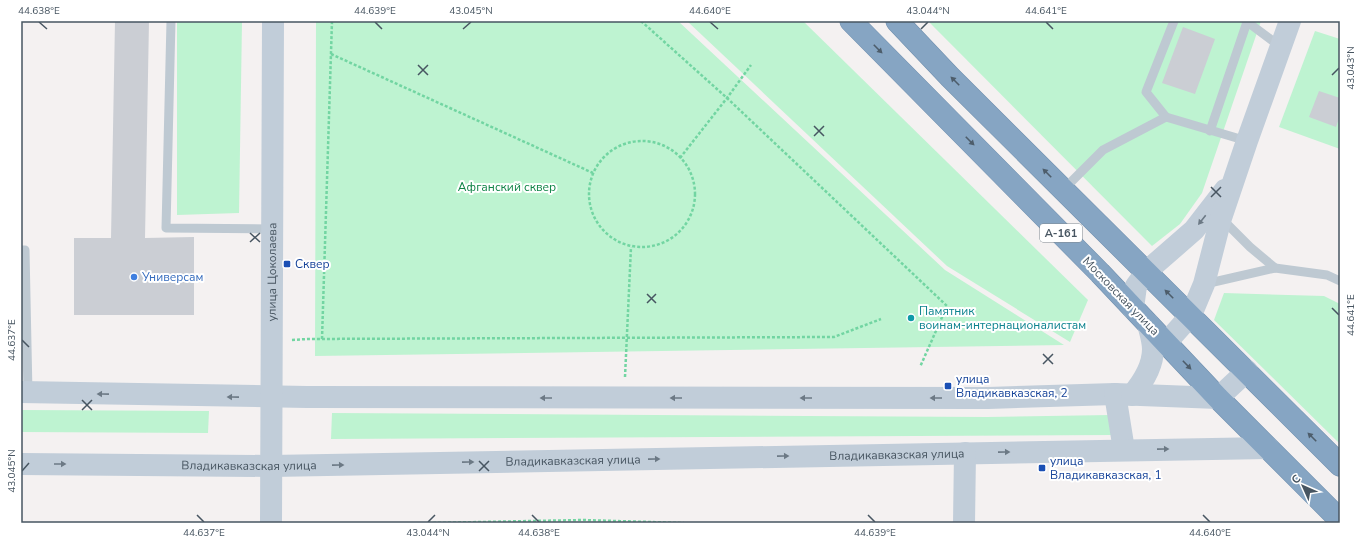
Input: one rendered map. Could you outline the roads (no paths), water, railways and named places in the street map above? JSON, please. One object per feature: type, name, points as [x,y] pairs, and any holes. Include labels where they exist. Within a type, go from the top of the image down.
[{"type":"highway","name":"Московская улица","points":[[851,21],[1133,308],[1218,398],[1340,520]]},
{"type":"highway","name":"А-161","points":[[897,21],[950,77],[1063,190],[1147,271],[1340,465]]},
{"type":"main road","name":"улица Цоколаева","points":[[271,523],[274,21]]},
{"type":"main road","points":[[1166,343],[1191,315],[1204,284],[1221,218],[1290,21]]},
{"type":"main road","points":[[1133,308],[1136,286],[1147,271],[1194,230],[1235,178]]},
{"type":"main road","points":[[1124,395],[1144,380],[1152,358],[1153,348],[1148,324]]},
{"type":"main road","points":[[24,393],[272,397],[988,398],[1124,395],[1218,398],[1247,371]]},
{"type":"main road","points":[[1124,395],[1124,450]]},
{"type":"main road","name":"Владикавказская улица","points":[[21,464],[271,466],[1268,448]]},
{"type":"main road","points":[[964,523],[966,453]]},
{"type":"lane","points":[[171,21],[166,228],[273,229]]},
{"type":"lane","points":[[1174,21],[1146,92],[1166,117],[1247,141]]},
{"type":"lane","points":[[1210,131],[1246,21],[1281,47]]},
{"type":"lane","points":[[1063,190],[1102,150],[1166,117]]},
{"type":"lane","points":[[1221,218],[1250,247],[1275,268]]},
{"type":"lane","points":[[21,250],[25,250],[24,393]]},
{"type":"lane","points":[[1204,284],[1275,268],[1327,275],[1340,281]]},
{"type":"place","name":"Сквер","points":[[287,264]]},
{"type":"place","name":"Универсам","points":[[134,277]]},
{"type":"place","name":"Памятник воинам-интернационалистам","points":[[911,318]]},
{"type":"place","name":"улица Владикавказская, 2","points":[[948,386]]},
{"type":"place","name":"улица Владикавказская, 1","points":[[1042,468]]},
{"type":"park label","name":"Афганский сквер","points":[[507,187]]}]
